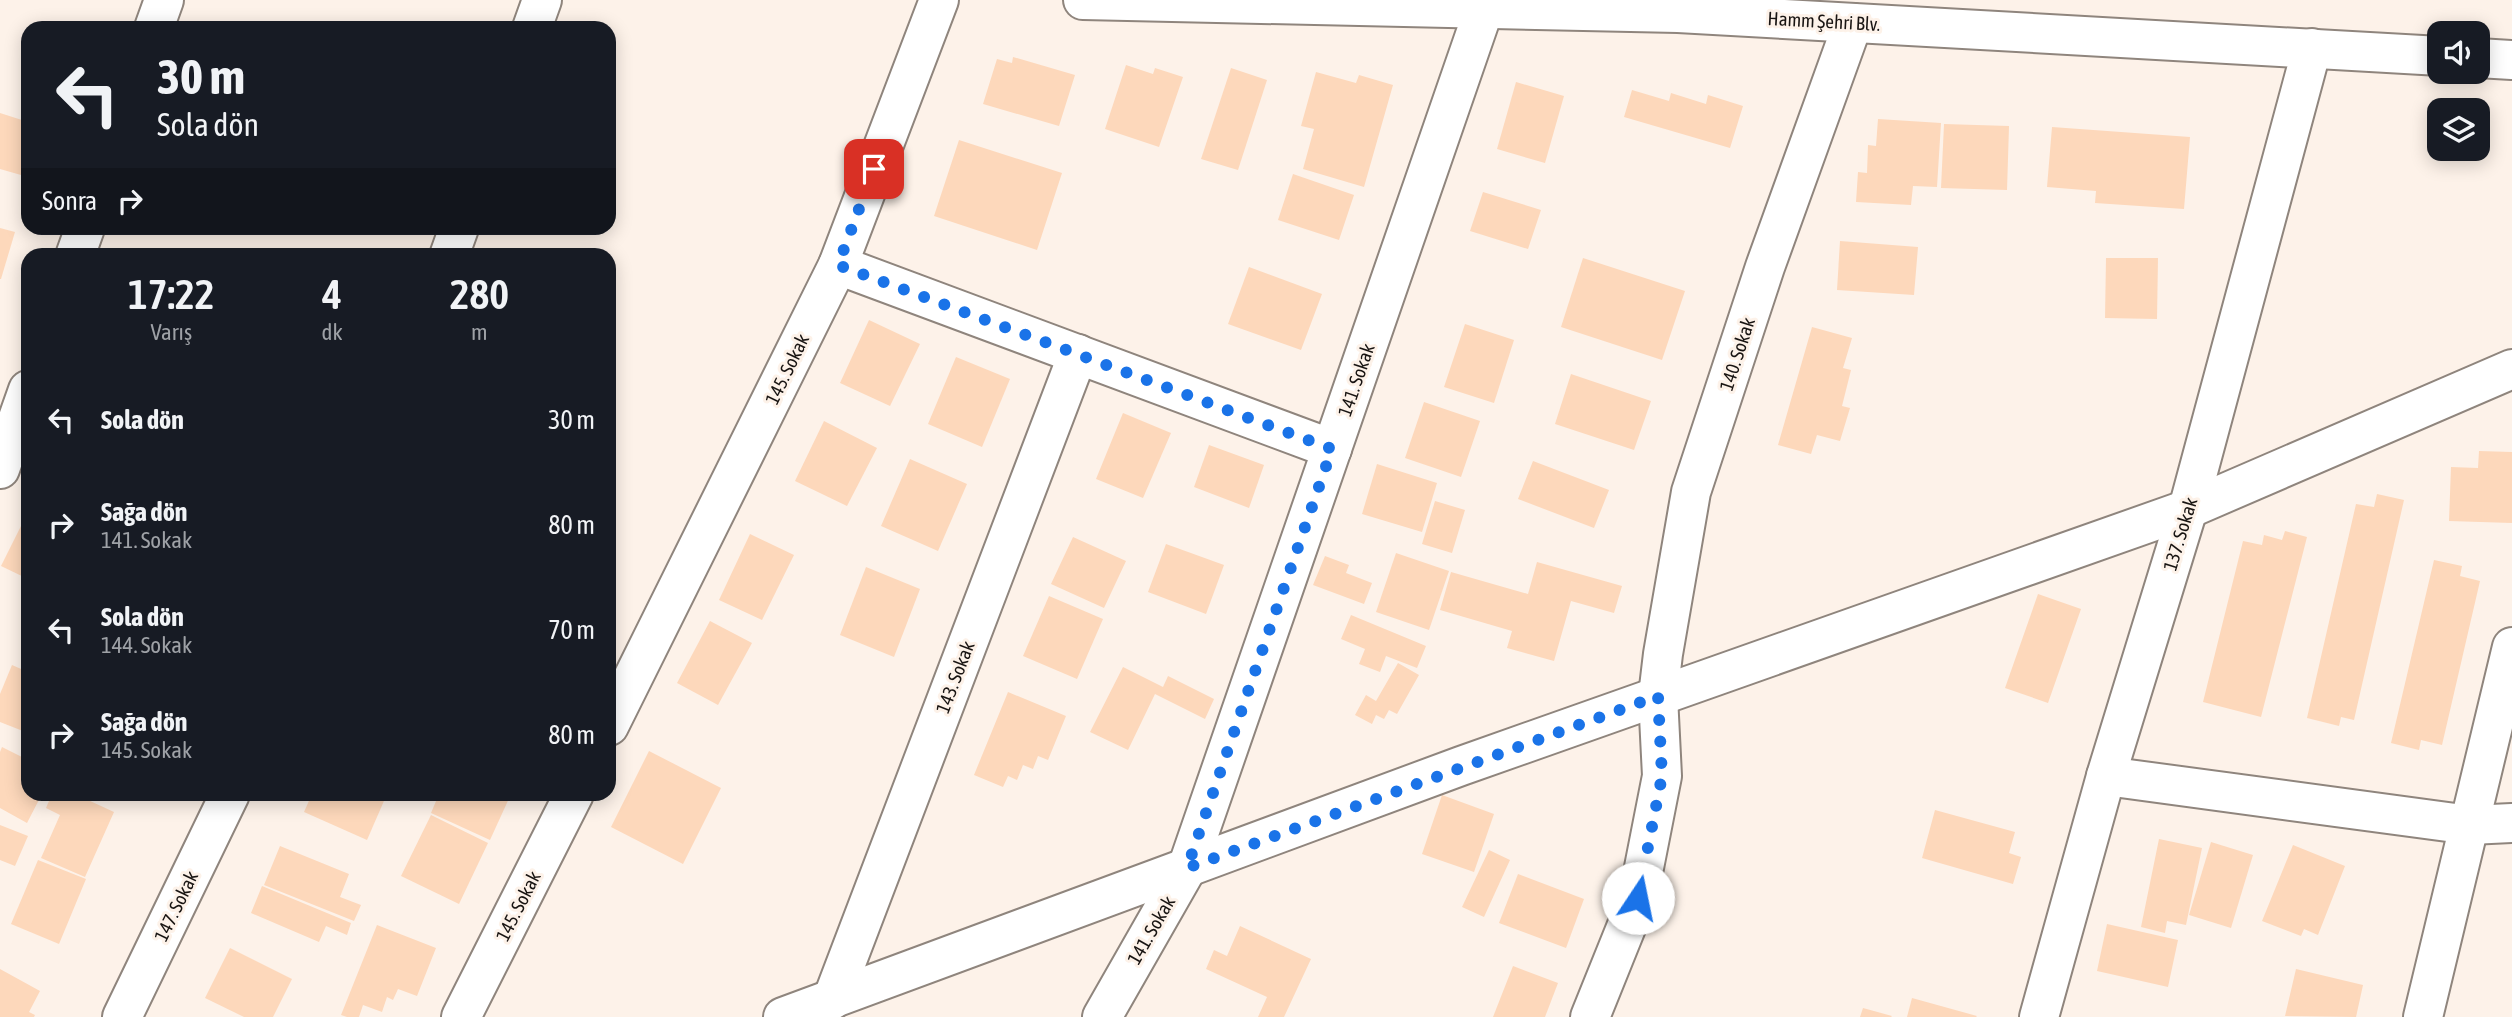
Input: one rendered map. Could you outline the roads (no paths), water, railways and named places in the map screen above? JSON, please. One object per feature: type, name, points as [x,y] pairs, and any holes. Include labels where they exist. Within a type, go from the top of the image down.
[{"type":"street","points":[[156,21],[164,0]]},
{"type":"street","points":[[534,21],[542,0]]},
{"type":"street","name":"145. Sokak","points":[[616,712],[838,265],[939,0]]},
{"type":"street","name":"Hamm Şehri Blv.","points":[[1083,0],[1678,13],[2427,55]]},
{"type":"street","name":"141. Sokak","points":[[1109,1015],[1187,868],[1485,9]]},
{"type":"street","name":"140. Sokak","points":[[1590,1017],[1638,898],[1662,776],[1658,696],[1662,653],[1692,492],[1765,267],[1853,23]]},
{"type":"street","name":"137. Sokak","points":[[2039,1017],[2106,776],[2188,509],[2312,48]]},
{"type":"street","points":[[2490,59],[2512,60]]},
{"type":"street","points":[[838,265],[1332,449]]},
{"type":"street","name":"143. Sokak","points":[[832,1000],[1078,354]]},
{"type":"street","points":[[783,1017],[1658,696],[2188,509],[2512,369]]},
{"type":"street","points":[[10,470],[21,421]]},
{"type":"street","points":[[2423,1017],[2512,647]]},
{"type":"street","points":[[2106,776],[2470,825],[2512,823]]},
{"type":"street","name":"147. Sokak","points":[[122,1017],[227,801]]},
{"type":"street","name":"145. Sokak","points":[[461,1017],[571,801]]}]
